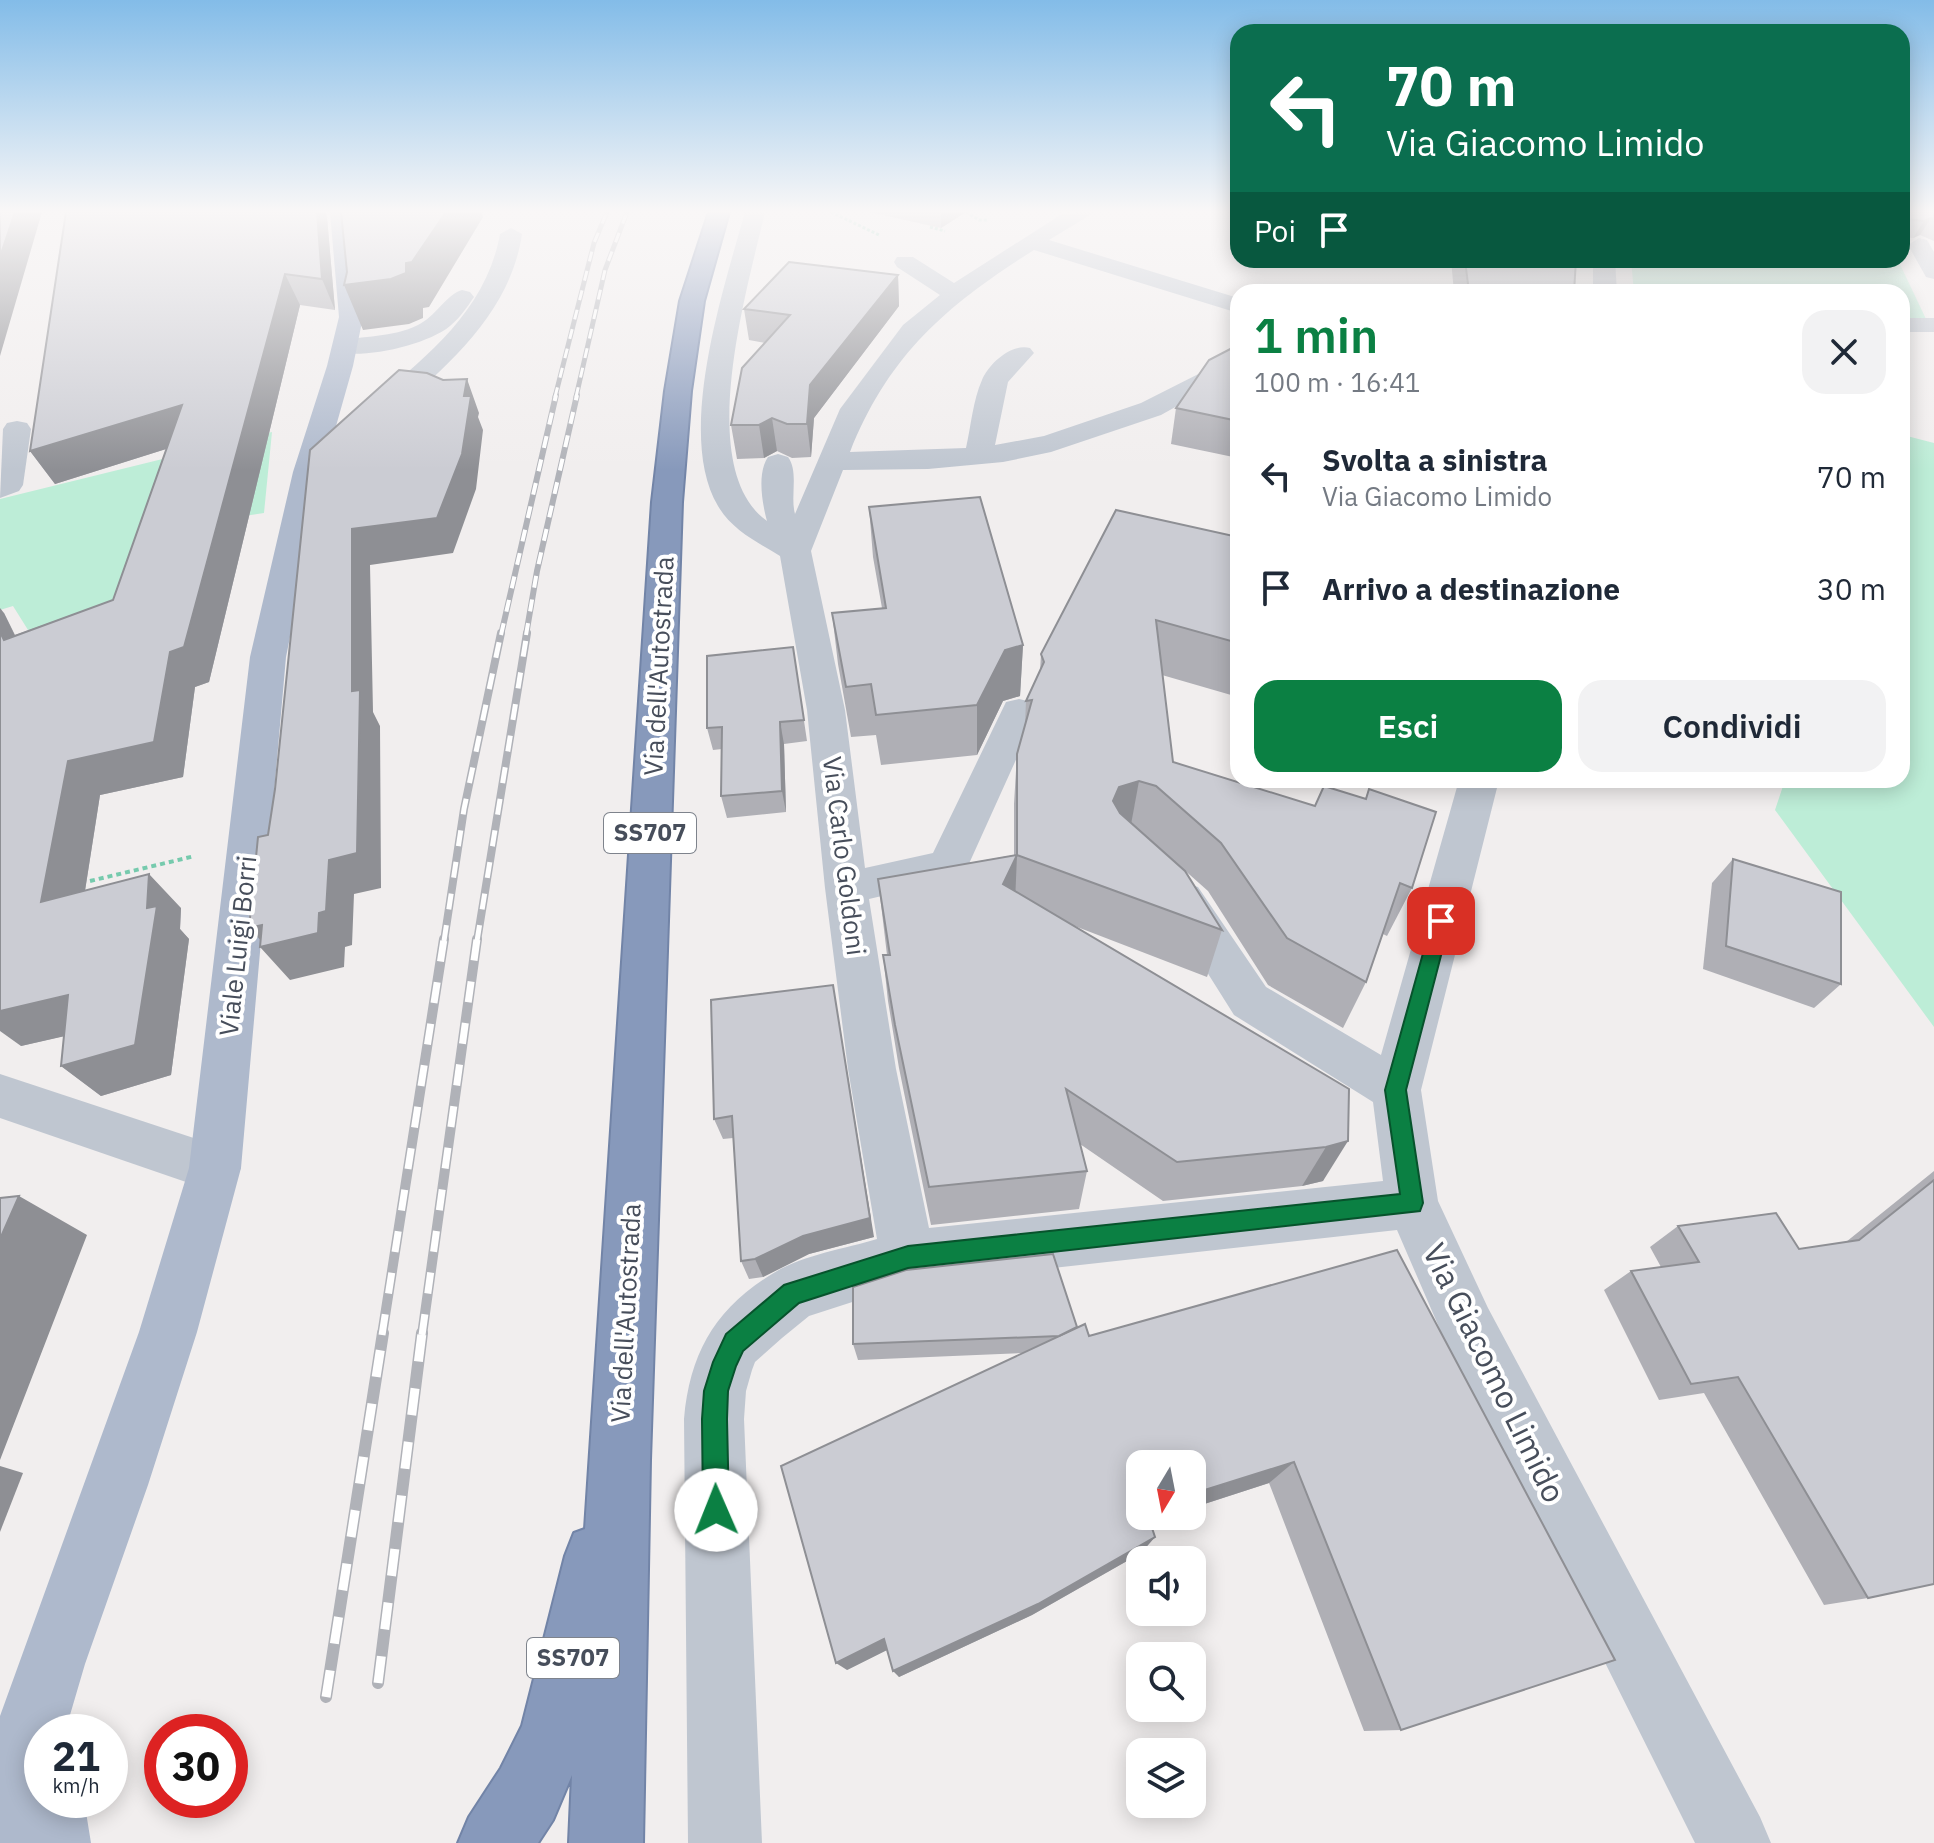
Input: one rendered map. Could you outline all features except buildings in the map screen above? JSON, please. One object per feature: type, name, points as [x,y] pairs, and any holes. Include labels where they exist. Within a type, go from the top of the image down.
[{"type":"highway","name":"Via dell'Autostrada","points":[[619,1460],[667,502],[678,391],[693,298]]},
{"type":"highway","name":"SS707","points":[[495,1843],[527,1794],[555,1733],[619,1460]]},
{"type":"highway","name":"SS707","points":[[606,1843],[619,1460]]},
{"type":"main road","name":"Viale Luigi Borri","points":[[0,1830],[51,1664],[117,1485],[163,1346],[215,1168],[268,657],[308,472],[343,357],[351,311],[350,298]]},
{"type":"main road","name":"Viale Luigi Borri","points":[[50,1714],[51,1664]]},
{"type":"main road","points":[[51,1818],[54,1843]]},
{"type":"street","points":[[343,357],[432,329],[453,313],[461,298]]},
{"type":"street","points":[[308,472],[437,359],[464,333],[489,298]]},
{"type":"street","points":[[735,298],[714,423],[715,465],[730,503],[746,522],[793,550],[835,461],[854,409],[912,330],[950,298]]},
{"type":"street","points":[[1910,325],[1934,325]]},
{"type":"street","points":[[979,455],[995,380],[1021,353]]},
{"type":"street","points":[[343,357],[380,370],[437,359]]},
{"type":"street","points":[[835,461],[928,460],[1051,443],[1151,409],[1230,366]]},
{"type":"street","points":[[0,489],[8,485],[17,429]]},
{"type":"street","name":"Via Carlo Goldoni","points":[[778,463],[777,504],[793,550],[826,710],[846,888],[872,1069],[908,1257]]},
{"type":"street","points":[[846,888],[948,866],[1019,711]]},
{"type":"street","name":"Via Giacomo Limido","points":[[1477,788],[1396,1090],[1412,1203],[1468,1328],[1734,1843]]},
{"type":"street","points":[[1149,867],[1190,905],[1250,1001],[1396,1090]]},
{"type":"street","points":[[0,1096],[215,1168]]},
{"type":"street","points":[[725,1843],[714,1419],[716,1391],[735,1342],[793,1293],[908,1257],[1412,1203]]},
{"type":"path","points":[[90,881],[200,855]]},
{"type":"green space","points":[[1910,298],[1916,298],[1926,319],[1910,319]]},
{"type":"green space","points":[[272,432],[264,513],[174,526],[148,606],[50,665],[13,606],[0,610],[0,499]]},
{"type":"green space","points":[[1910,437],[1934,443],[1934,1027],[1775,810],[1782,788],[1910,788]]},
{"type":"railway","points":[[555,397],[580,298]]},
{"type":"railway","points":[[576,397],[599,298]]},
{"type":"railway","points":[[501,635],[556,395]]},
{"type":"railway","points":[[526,635],[537,571],[577,395]]},
{"type":"railway","points":[[444,941],[464,809],[501,633]]},
{"type":"railway","points":[[477,941],[527,633]]},
{"type":"railway","points":[[382,1335],[444,939]]},
{"type":"railway","points":[[422,1335],[477,939]]},
{"type":"railway","points":[[326,1697],[383,1333]]},
{"type":"railway","points":[[378,1683],[422,1333]]},
{"type":"route","points":[[716,1510],[714,1419],[716,1391],[725,1362],[735,1342],[793,1293],[908,1257],[1412,1203],[1396,1090],[1441,921]]}]
